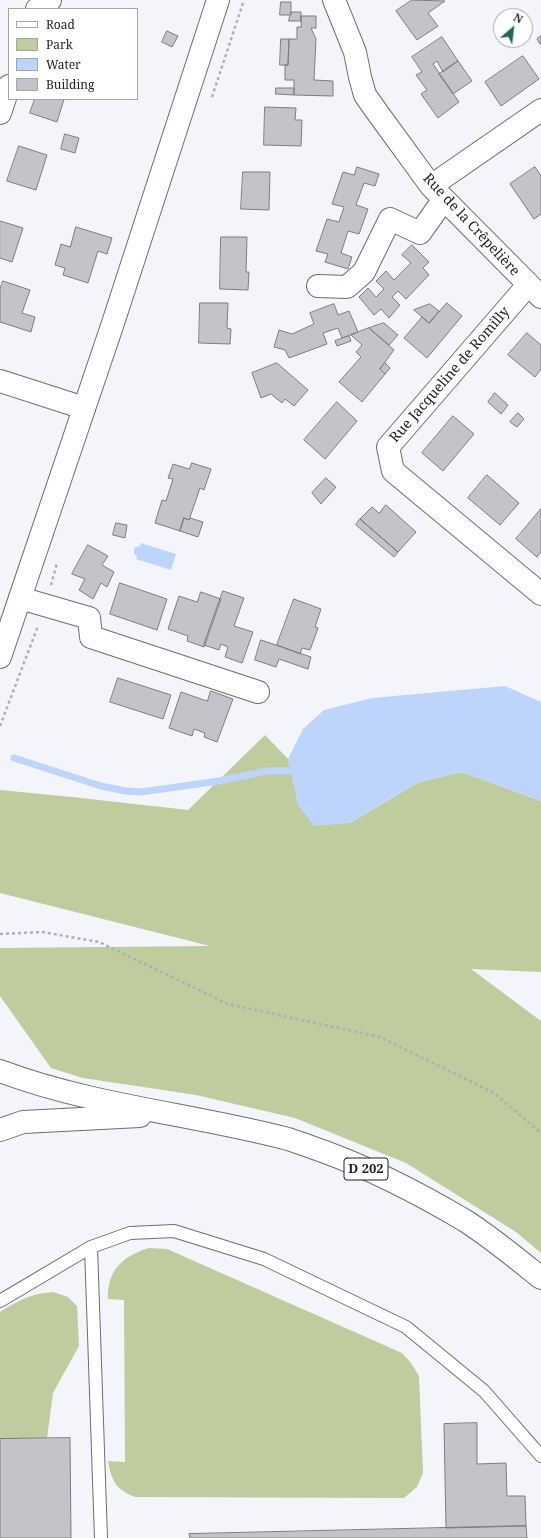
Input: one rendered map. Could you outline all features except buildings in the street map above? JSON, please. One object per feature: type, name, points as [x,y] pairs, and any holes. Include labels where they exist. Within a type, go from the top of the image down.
[{"type":"street","points":[[38,8],[50,0]]},
{"type":"street","points":[[0,658],[218,0]]},
{"type":"street","name":"Rue de la Crêpelière","points":[[334,0],[355,52],[365,95],[392,135],[438,192],[468,221],[534,291]]},
{"type":"street","points":[[0,113],[8,89]]},
{"type":"street","points":[[318,286],[347,287],[364,272],[390,219],[420,233],[438,192],[541,110]]},
{"type":"street","name":"Rue Jacqueline de Romilly","points":[[534,291],[388,446],[393,470],[541,594]]},
{"type":"street","points":[[0,381],[84,408]]},
{"type":"street","points":[[20,598],[89,618],[91,637],[258,692]]},
{"type":"street","name":"D 202","points":[[0,1071],[27,1081],[81,1096],[230,1125],[290,1140],[342,1158],[390,1179],[464,1220],[505,1249],[541,1278]]},
{"type":"street","name":"D 202","points":[[0,1130],[23,1122],[168,1114]]},
{"type":"lane","points":[[0,1301],[91,1247],[130,1233],[174,1231],[264,1259],[406,1326],[484,1391],[541,1456]]},
{"type":"lane","points":[[91,1247],[101,1538]]},
{"type":"path","points":[[0,726],[20,675]]},
{"type":"path","points":[[0,934],[42,932],[99,942],[228,1004],[380,1037],[494,1093],[541,1133]]},
{"type":"green space","points":[[265,735],[288,759],[291,771],[350,823],[419,782],[462,772],[541,801],[541,972],[471,969],[541,1021],[541,1253],[516,1232],[406,1163],[295,1118],[196,1095],[83,1078],[51,1068],[0,996],[0,948],[210,946],[0,893],[0,790],[188,810]]},
{"type":"green space","points":[[149,1248],[167,1249],[402,1353],[411,1363],[419,1376],[423,1473],[417,1487],[404,1498],[135,1497],[123,1491],[113,1479],[108,1461],[125,1462],[124,1300],[108,1299],[108,1289],[114,1272],[124,1260],[131,1255]]},
{"type":"green space","points":[[53,1292],[68,1297],[77,1306],[79,1346],[53,1393],[47,1438],[0,1439],[0,1312],[25,1298]]},
{"type":"water","points":[[141,543],[176,554],[171,570],[136,559],[137,556],[134,554],[134,549],[135,547],[140,546]]},
{"type":"water","points":[[505,686],[541,702],[541,801],[462,772],[419,782],[350,823],[314,826],[298,805],[288,759],[303,729],[324,710],[372,698]]},
{"type":"waterway","points":[[14,758],[101,786],[125,791],[141,792],[219,781],[267,771],[300,771]]}]
